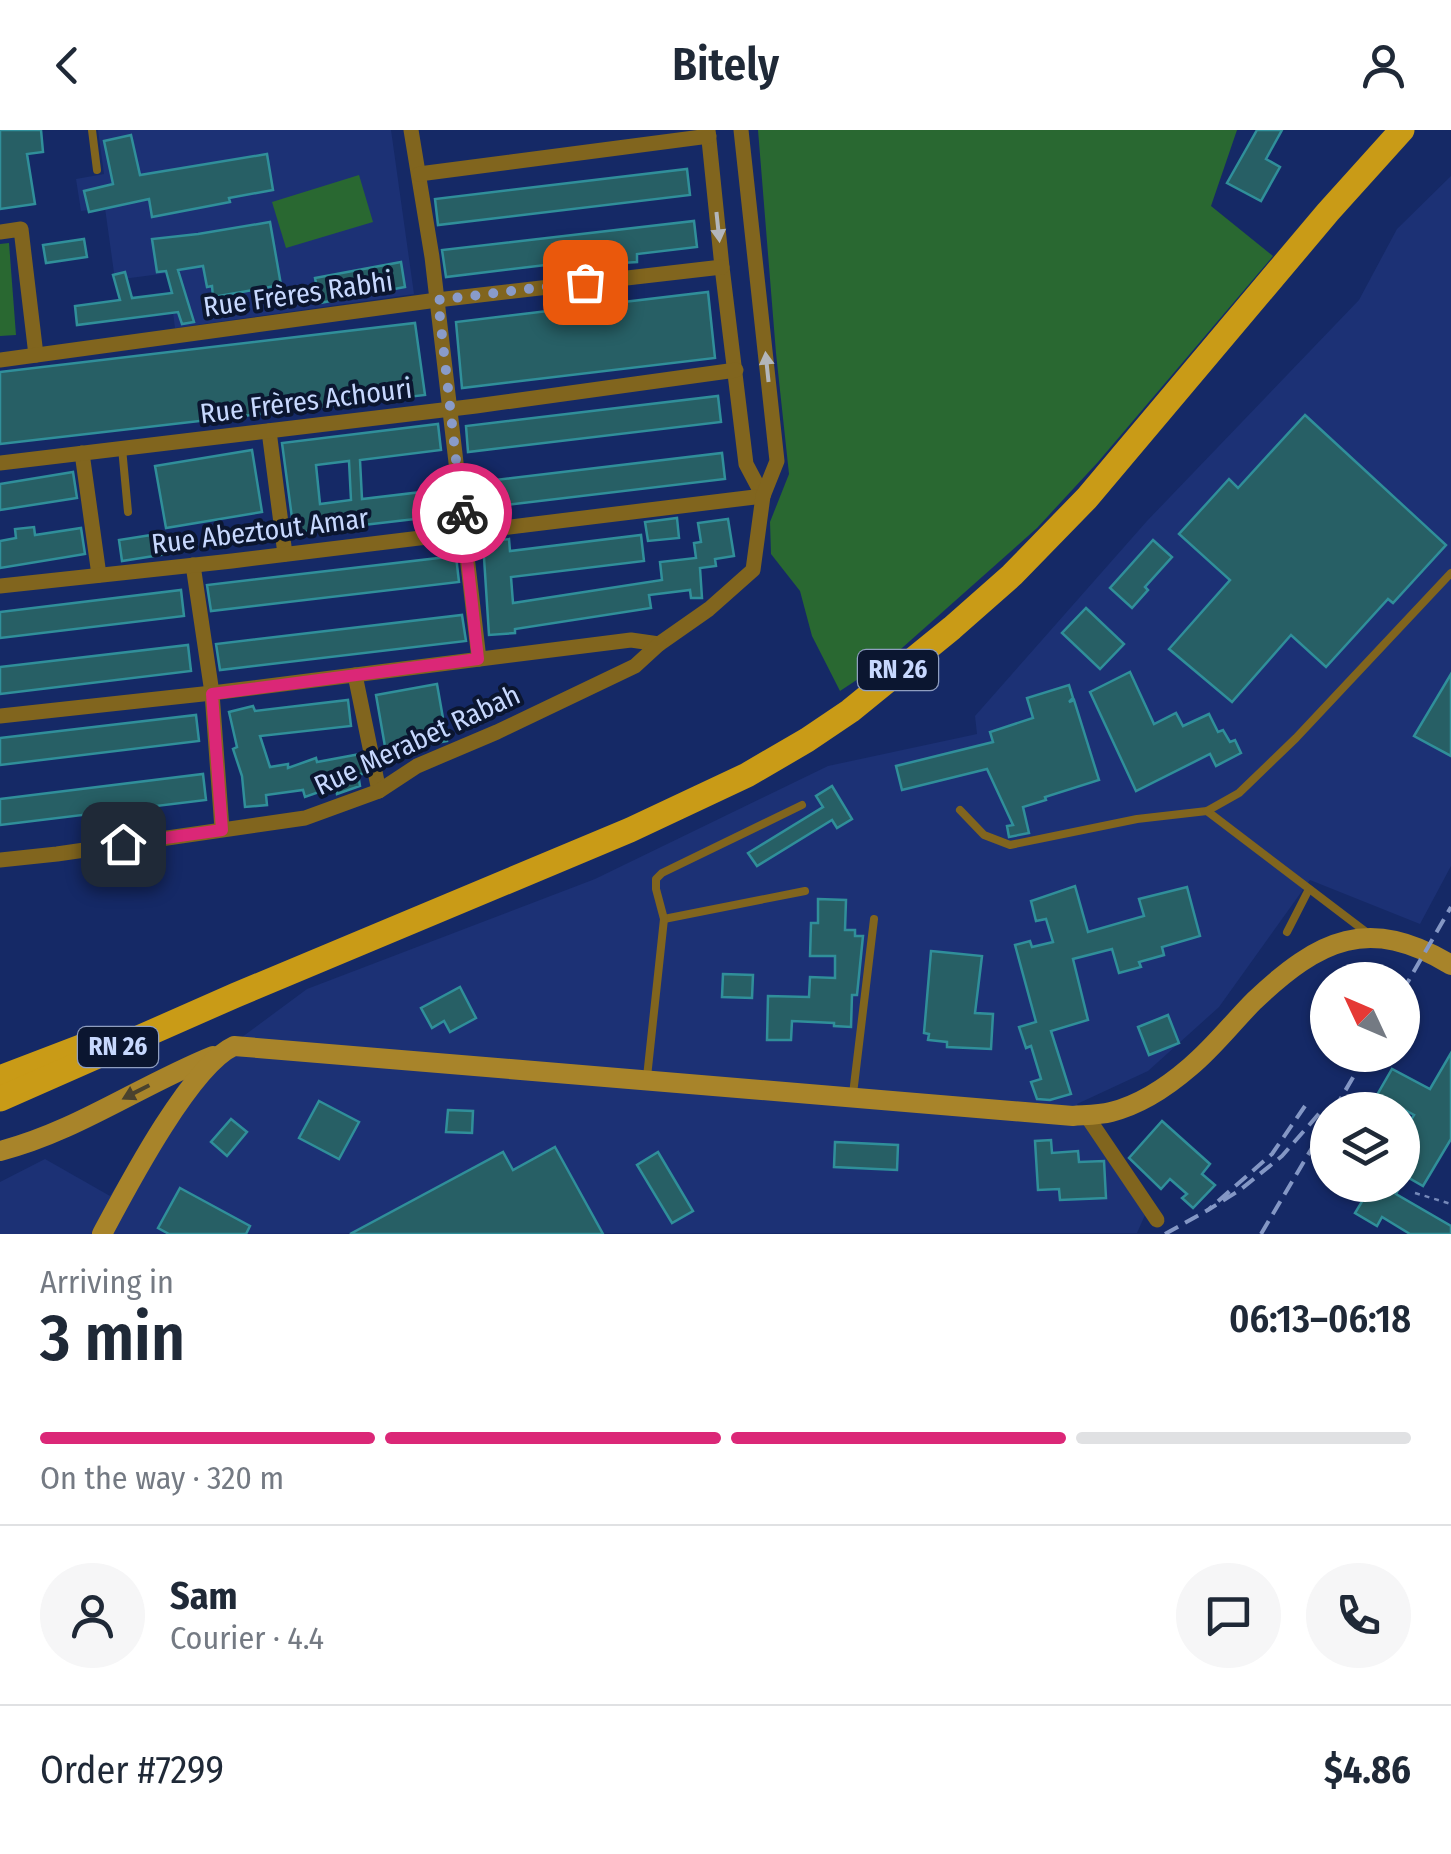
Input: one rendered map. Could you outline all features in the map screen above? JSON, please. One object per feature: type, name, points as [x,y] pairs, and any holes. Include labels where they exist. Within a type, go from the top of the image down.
[{"type":"main road","name":"RN 26","points":[[0,1099],[644,824],[747,774],[850,711],[976,607],[1087,498],[1402,130]]},
{"type":"main road","points":[[0,1151],[55,1133],[234,1046],[1048,1115],[1110,1112],[1168,1083],[1191,1066],[1254,1002],[1321,949],[1353,938],[1374,938],[1430,952],[1451,965]]},
{"type":"main road","name":"RN 26","points":[[0,1078],[58,1054],[236,995]]},
{"type":"main road","points":[[102,1234],[181,1100],[224,1051]]},
{"type":"street","points":[[411,130],[438,300],[478,659]]},
{"type":"street","name":"Rue Merabet Rabah","points":[[0,860],[305,818],[378,791],[418,766],[635,666],[754,570],[763,496],[777,461],[741,130]]},
{"type":"street","points":[[419,174],[709,133],[746,464],[763,496]]},
{"type":"street","points":[[0,232],[21,229],[36,355]]},
{"type":"street","name":"Rue Frères Rabhi","points":[[0,360],[438,300],[722,267]]},
{"type":"street","name":"Rue Frères Achouri","points":[[0,463],[736,370]]},
{"type":"street","points":[[742,422],[772,410]]},
{"type":"street","points":[[269,430],[285,554]]},
{"type":"street","points":[[82,453],[99,575]]},
{"type":"street","name":"Rue Abeztout Amar","points":[[0,586],[763,496]]},
{"type":"street","points":[[193,565],[212,694],[222,830]]},
{"type":"street","points":[[0,716],[212,694],[631,640],[659,644]]},
{"type":"street","points":[[355,675],[378,791]]},
{"type":"street","points":[[1086,1115],[1152,1227]]},
{"type":"lane","points":[[92,130],[97,170]]},
{"type":"lane","points":[[122,448],[128,512]]},
{"type":"lane","points":[[960,810],[984,835],[1010,846],[1137,819],[1207,810],[1240,794],[1451,573]]},
{"type":"lane","points":[[646,1081],[664,919],[656,880],[802,806]]},
{"type":"lane","points":[[1207,810],[1374,938]]},
{"type":"lane","points":[[1287,932],[1309,888]]},
{"type":"lane","points":[[664,919],[805,891]]},
{"type":"lane","points":[[853,1099],[874,919]]},
{"type":"path","points":[[1420,1194],[1451,1204]]},
{"type":"shaded area","points":[[98,130],[391,130],[414,294],[175,328],[168,273],[115,280],[105,208],[81,211],[76,179],[104,174]]},
{"type":"shaded area","points":[[1451,176],[1451,866],[1420,924],[1310,880],[1219,1007],[1148,1071],[1077,1104],[1145,1215],[1137,1233],[0,1234],[0,1182],[45,1159],[110,1196],[180,1083],[307,989],[595,879],[828,766],[977,734],[975,716],[1147,521],[1359,300],[1397,229]]},
{"type":"green space","points":[[758,130],[1237,130],[1211,206],[1273,256],[1037,528],[893,656],[840,691],[812,636],[800,591],[771,554],[770,522],[789,474]]},
{"type":"green space","points":[[359,175],[373,222],[286,248],[272,202]]},
{"type":"green space","points":[[9,243],[16,335],[0,336],[0,244]]},
{"type":"building","points":[[0,130],[41,130],[43,152],[27,154],[35,204],[0,209]]},
{"type":"building","points":[[1257,130],[1282,130],[1266,159],[1280,167],[1261,201],[1227,183]]},
{"type":"building","points":[[131,135],[140,175],[267,154],[273,190],[152,217],[149,199],[89,212],[84,191],[113,184],[104,141]]},
{"type":"building","points":[[687,169],[690,195],[438,225],[435,199]]},
{"type":"building","points":[[694,221],[697,247],[637,254],[637,262],[622,263],[622,256],[446,277],[442,250]]},
{"type":"building","points":[[270,222],[281,285],[213,297],[203,266],[178,270],[194,322],[182,324],[178,312],[77,325],[75,306],[120,300],[113,275],[125,272],[132,298],[172,293],[166,271],[157,272],[152,239]]},
{"type":"building","points":[[84,239],[87,257],[46,263],[43,245]]},
{"type":"building","points":[[401,262],[405,287],[320,303],[315,278]]},
{"type":"building","points":[[708,292],[715,358],[462,388],[456,322]]},
{"type":"building","points":[[415,323],[425,395],[0,444],[0,372]]},
{"type":"building","points":[[718,396],[721,422],[468,452],[466,426]]},
{"type":"building","points":[[1305,415],[1446,545],[1393,603],[1388,599],[1326,667],[1291,635],[1232,702],[1169,649],[1230,580],[1179,534],[1229,479],[1238,488]]},
{"type":"building","points":[[438,424],[441,450],[360,460],[362,499],[447,489],[450,515],[294,533],[282,443]],"holes":[[[349,461],[351,500],[320,504],[316,465]]]},
{"type":"building","points":[[252,450],[262,512],[166,528],[155,466]]},
{"type":"building","points":[[722,453],[725,479],[473,509],[470,483]]},
{"type":"building","points":[[73,472],[77,498],[0,510],[0,484]]},
{"type":"building","points":[[677,518],[679,538],[648,541],[645,522]]},
{"type":"building","points":[[728,519],[734,556],[715,559],[716,566],[700,568],[702,598],[691,598],[690,590],[649,595],[651,608],[489,635],[483,542],[509,539],[510,551],[641,535],[644,561],[511,577],[513,603],[662,580],[660,562],[696,558],[694,543],[701,542],[698,523]]},
{"type":"building","points":[[34,527],[35,535],[81,528],[85,554],[0,568],[0,541],[16,538],[15,529]]},
{"type":"building","points":[[164,533],[167,554],[122,561],[119,540]]},
{"type":"building","points":[[1153,540],[1172,557],[1132,608],[1110,588]]},
{"type":"building","points":[[456,556],[459,582],[211,611],[207,585]]},
{"type":"building","points":[[181,590],[184,616],[0,638],[0,612]]},
{"type":"building","points":[[1086,608],[1124,644],[1100,669],[1062,633]]},
{"type":"building","points":[[462,615],[466,641],[220,670],[216,644]]},
{"type":"building","points":[[188,645],[191,671],[0,694],[0,667]]},
{"type":"building","points":[[1130,672],[1154,724],[1176,713],[1183,726],[1209,714],[1218,732],[1223,730],[1230,742],[1235,740],[1241,753],[1216,766],[1210,754],[1136,791],[1090,692]]},
{"type":"building","points":[[1451,674],[1451,756],[1414,736]]},
{"type":"building","points":[[437,684],[447,741],[420,746],[418,753],[387,758],[376,695]]},
{"type":"building","points":[[1069,685],[1073,698],[1069,702],[1074,700],[1099,780],[1023,807],[1029,833],[1009,837],[1007,826],[1013,825],[987,769],[902,790],[896,766],[993,742],[990,732],[1033,718],[1027,698]]},
{"type":"building","points":[[348,700],[351,726],[260,736],[270,767],[288,764],[288,768],[316,758],[317,762],[360,754],[364,774],[358,774],[360,786],[337,794],[336,786],[305,797],[303,790],[266,795],[267,805],[245,807],[229,712],[253,706],[255,711]]},
{"type":"building","points":[[196,715],[199,741],[0,765],[0,738]]},
{"type":"building","points":[[203,774],[206,800],[0,825],[0,799]]},
{"type":"building","points":[[832,786],[852,819],[837,828],[832,820],[757,866],[748,853],[823,807],[816,796]]},
{"type":"building","points":[[1075,886],[1088,932],[1144,916],[1139,899],[1187,887],[1200,936],[1162,947],[1164,955],[1119,973],[1112,949],[1073,959],[1088,1020],[1051,1031],[1071,1094],[1037,1099],[1031,1082],[1041,1079],[1031,1046],[1026,1048],[1019,1027],[1036,1022],[1015,945],[1030,941],[1032,947],[1053,942],[1046,919],[1036,921],[1031,901]]},
{"type":"building","points":[[818,899],[846,900],[845,930],[855,930],[855,936],[863,936],[857,995],[852,995],[851,1027],[792,1021],[791,1040],[767,1040],[768,996],[809,997],[810,977],[835,978],[835,956],[810,956],[811,923],[818,923]]},
{"type":"building","points":[[931,951],[982,956],[975,1013],[993,1014],[991,1049],[947,1047],[947,1042],[928,1040],[929,1034],[924,1033]]},
{"type":"building","points":[[723,974],[753,975],[752,998],[722,997]]},
{"type":"building","points":[[460,987],[476,1018],[450,1032],[444,1021],[432,1028],[421,1008]]},
{"type":"building","points":[[1168,1015],[1179,1043],[1149,1055],[1138,1027]]},
{"type":"building","points":[[1451,1053],[1451,1139],[1423,1186],[1420,1092],[1379,1092],[1390,1072],[1430,1089]]},
{"type":"building","points":[[319,1101],[359,1122],[339,1159],[299,1138]]},
{"type":"building","points":[[448,1110],[473,1111],[472,1133],[446,1132]]},
{"type":"building","points":[[231,1119],[247,1132],[227,1156],[211,1142]]},
{"type":"building","points":[[1162,1121],[1210,1164],[1202,1174],[1215,1185],[1193,1208],[1182,1198],[1187,1194],[1170,1179],[1161,1189],[1129,1158]]},
{"type":"building","points":[[1051,1140],[1052,1153],[1078,1151],[1079,1162],[1104,1161],[1106,1198],[1060,1200],[1059,1189],[1038,1190],[1035,1141]]},
{"type":"building","points":[[835,1142],[898,1145],[897,1170],[834,1167]]},
{"type":"building","points":[[555,1147],[603,1234],[350,1234],[503,1152],[513,1170]]},
{"type":"building","points":[[658,1152],[693,1211],[672,1223],[637,1165]]},
{"type":"building","points":[[180,1188],[250,1226],[246,1234],[169,1234],[158,1228]]},
{"type":"building","points":[[1362,1202],[1410,1202],[1451,1226],[1451,1234],[1410,1234],[1382,1217],[1377,1226],[1355,1213]]},
{"type":"railway","points":[[1419,962],[1451,907]]},
{"type":"railway","points":[[1344,1092],[1356,1072]]},
{"type":"railway","points":[[1305,1106],[1272,1154],[1208,1210],[1282,1156],[1310,1124]]},
{"type":"railway","points":[[1261,1234],[1310,1151]]},
{"type":"railway","points":[[1165,1234],[1208,1210]]},
{"type":"way so far","points":[[462,513],[438,300],[585,282]]},
{"type":"route","points":[[123,844],[222,830],[212,694],[478,659],[462,513]]}]
